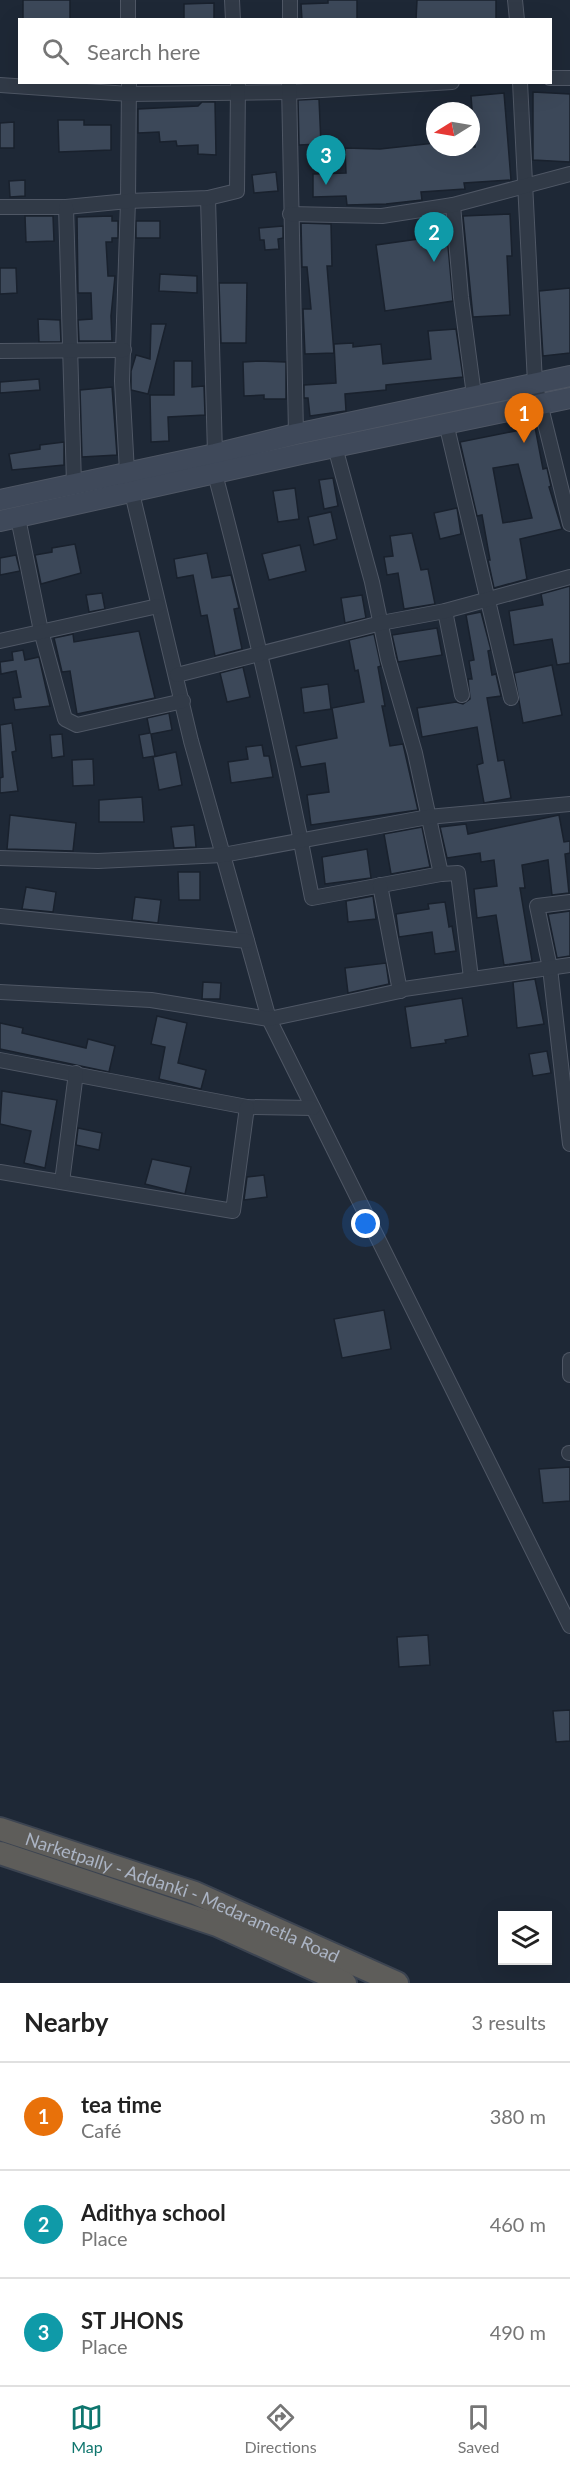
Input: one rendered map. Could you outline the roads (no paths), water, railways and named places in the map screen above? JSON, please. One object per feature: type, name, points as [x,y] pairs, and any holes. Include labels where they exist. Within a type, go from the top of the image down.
[{"type":"highway","name":"Narketpally - Addanki - Medarametla Road","points":[[0,1829],[195,1893],[397,1983]]},
{"type":"highway","name":"Narketpally - Addanki - Medarametla Road","points":[[0,1853],[217,1925],[345,1983]]},
{"type":"main road","points":[[0,500],[474,395],[570,376]]},
{"type":"main road","points":[[9,520],[335,447],[570,398]]},
{"type":"street","points":[[128,0],[128,18]]},
{"type":"street","points":[[232,0],[233,18]]},
{"type":"street","points":[[290,0],[290,18]]},
{"type":"street","points":[[515,0],[516,18]]},
{"type":"street","points":[[552,78],[570,78]]},
{"type":"street","points":[[0,85],[129,88],[387,84]]},
{"type":"street","points":[[520,84],[535,383],[570,524]]},
{"type":"street","points":[[0,207],[66,207],[128,201],[208,198],[237,191],[238,87]]},
{"type":"street","points":[[289,87],[296,434]]},
{"type":"street","points":[[129,88],[122,413],[131,493],[223,855],[269,1019],[570,1626]]},
{"type":"street","points":[[290,214],[382,216],[453,204],[570,174]]},
{"type":"street","points":[[208,198],[215,454]]},
{"type":"street","points":[[453,204],[461,297],[474,395]]},
{"type":"street","points":[[66,207],[74,484]]},
{"type":"street","points":[[0,351],[124,350]]},
{"type":"street","points":[[446,423],[511,698]]},
{"type":"street","points":[[335,447],[372,582],[388,659],[415,753],[441,874]]},
{"type":"street","points":[[215,474],[259,654],[312,898],[441,874],[458,873],[471,978]]},
{"type":"street","points":[[9,520],[65,719],[77,725],[183,701]]},
{"type":"street","points":[[177,675],[381,623],[445,611],[570,577]]},
{"type":"street","points":[[0,641],[158,606]]},
{"type":"street","points":[[445,611],[462,694]]},
{"type":"street","points":[[0,858],[98,861],[223,855],[428,817],[570,804]]},
{"type":"street","points":[[380,885],[400,992]]},
{"type":"street","points":[[570,902],[537,906],[550,968],[568,1108],[570,1144]]},
{"type":"street","points":[[0,916],[247,941]]},
{"type":"street","points":[[0,992],[151,1000],[269,1019],[400,992],[404,989],[570,965]]},
{"type":"street","points":[[0,1060],[247,1107],[314,1108]]},
{"type":"street","points":[[62,1182],[76,1073]]},
{"type":"street","points":[[0,1172],[232,1211],[247,1107]]},
{"type":"street","points":[[570,1360],[570,1375]]},
{"type":"place","name":"ST JHONS","points":[[326,185]]},
{"type":"place","name":"Adithya school","points":[[434,262]]},
{"type":"place","name":"tea time","points":[[524,443]]}]
